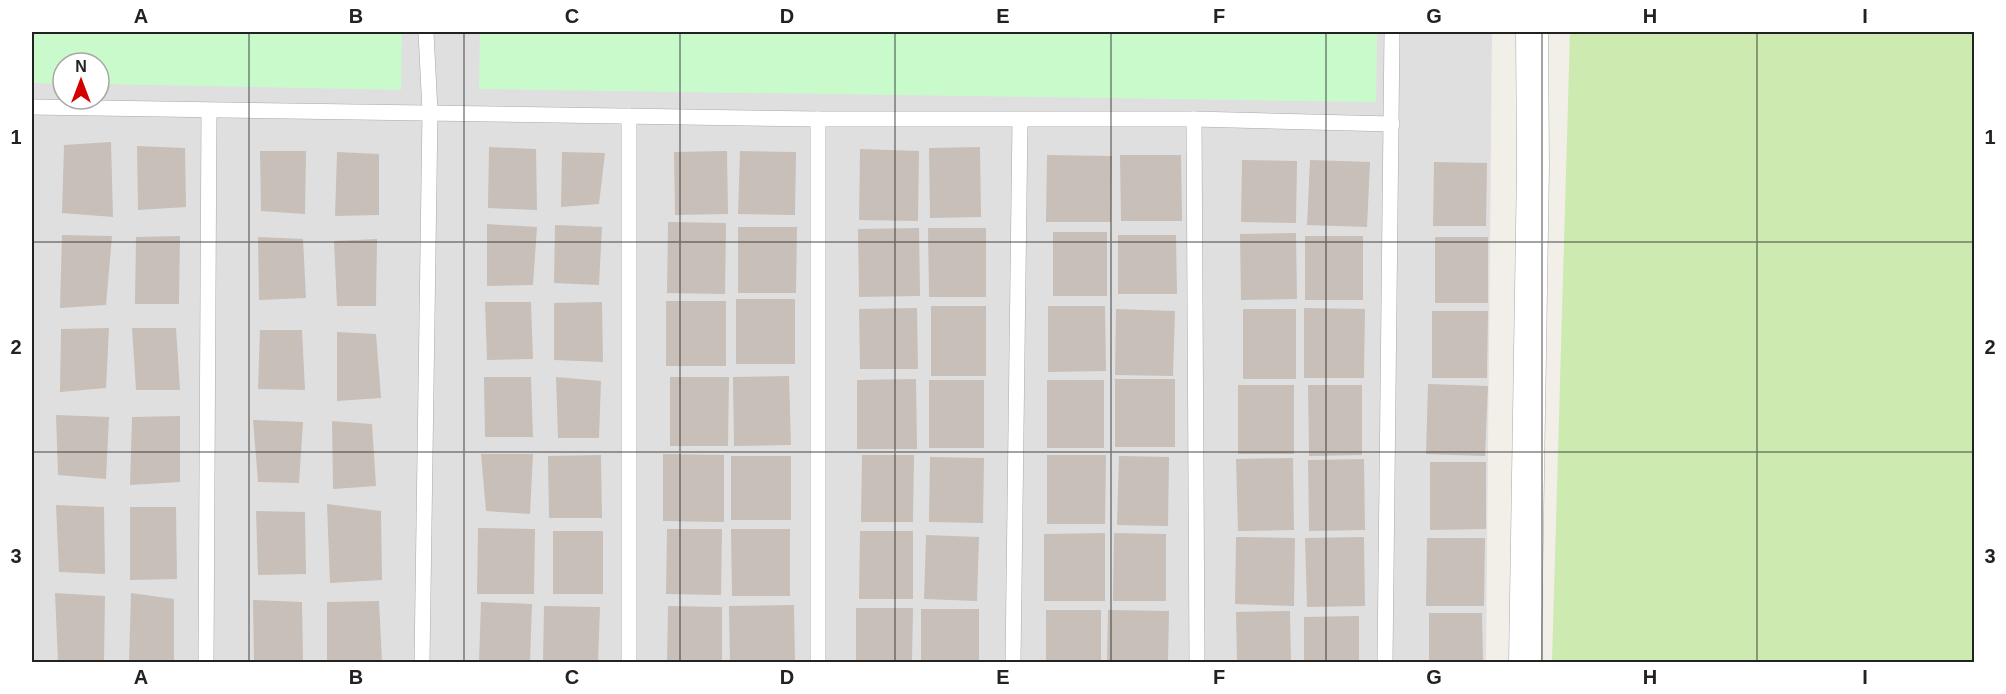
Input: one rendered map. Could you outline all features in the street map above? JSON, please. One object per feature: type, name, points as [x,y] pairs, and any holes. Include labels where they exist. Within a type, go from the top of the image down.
[{"type":"street","points":[[1525,663],[1533,167],[1532,32]]},
{"type":"lane","points":[[422,663],[430,112],[426,32]]},
{"type":"lane","points":[[1385,663],[1392,32]]},
{"type":"lane","points":[[32,107],[818,119],[1194,119],[1392,124]]},
{"type":"lane","points":[[206,663],[209,111]]},
{"type":"lane","points":[[629,116],[629,663]]},
{"type":"lane","points":[[818,119],[818,663]]},
{"type":"lane","points":[[1194,119],[1197,663]]},
{"type":"lane","points":[[1013,663],[1020,120]]},
{"type":"shaded area","points":[[32,32],[1492,32],[1486,662],[32,662]]},
{"type":"green space","points":[[32,32],[402,32],[401,90],[111,84],[111,51],[51,51],[51,84],[32,83]]},
{"type":"green space","points":[[480,32],[1377,32],[1376,102],[479,89]]},
{"type":"green space","points":[[1570,32],[1974,32],[1974,662],[1552,662]]},
{"type":"building","points":[[111,142],[113,217],[62,213],[64,145]]},
{"type":"building","points":[[137,146],[185,148],[186,207],[138,210]]},
{"type":"building","points":[[489,147],[536,149],[537,210],[488,208]]},
{"type":"building","points":[[980,147],[981,217],[930,218],[929,148]]},
{"type":"building","points":[[860,149],[919,151],[918,221],[859,220]]},
{"type":"building","points":[[260,151],[306,151],[305,214],[261,211]]},
{"type":"building","points":[[727,151],[728,214],[675,215],[674,152]]},
{"type":"building","points":[[740,151],[796,152],[795,215],[738,214]]},
{"type":"building","points":[[337,152],[379,154],[379,215],[335,216]]},
{"type":"building","points":[[562,152],[605,153],[599,204],[561,207]]},
{"type":"building","points":[[1047,155],[1112,156],[1111,222],[1046,222]]},
{"type":"building","points":[[1120,155],[1181,155],[1182,221],[1121,221]]},
{"type":"building","points":[[1242,160],[1297,161],[1296,223],[1241,222]]},
{"type":"building","points":[[1310,160],[1370,162],[1367,227],[1307,225]]},
{"type":"building","points":[[1434,162],[1487,163],[1486,226],[1433,226]]},
{"type":"building","points":[[668,222],[726,223],[725,294],[667,293]]},
{"type":"building","points":[[487,224],[537,227],[533,285],[487,286]]},
{"type":"building","points":[[555,225],[602,227],[599,285],[554,283]]},
{"type":"building","points":[[738,227],[797,227],[796,293],[738,293]]},
{"type":"building","points":[[919,228],[920,296],[859,297],[858,229]]},
{"type":"building","points":[[928,228],[986,228],[986,297],[929,297]]},
{"type":"building","points":[[1053,232],[1107,232],[1107,296],[1053,296]]},
{"type":"building","points":[[1296,233],[1297,299],[1241,300],[1240,234]]},
{"type":"building","points":[[62,235],[112,236],[106,305],[60,308]]},
{"type":"building","points":[[1118,235],[1176,235],[1177,294],[1118,294]]},
{"type":"building","points":[[180,236],[179,304],[135,304],[136,237]]},
{"type":"building","points":[[1305,236],[1363,236],[1363,300],[1305,300]]},
{"type":"building","points":[[258,237],[303,239],[306,298],[259,300]]},
{"type":"building","points":[[1435,237],[1488,237],[1488,303],[1435,303]]},
{"type":"building","points":[[377,239],[376,306],[337,306],[334,241]]},
{"type":"building","points":[[736,299],[795,299],[795,364],[736,364]]},
{"type":"building","points":[[666,301],[726,301],[726,366],[666,366]]},
{"type":"building","points":[[485,302],[531,302],[533,359],[487,360]]},
{"type":"building","points":[[602,302],[603,362],[554,360],[554,303]]},
{"type":"building","points":[[931,306],[986,306],[986,376],[931,376]]},
{"type":"building","points":[[1048,306],[1105,306],[1106,371],[1048,372]]},
{"type":"building","points":[[917,308],[918,369],[860,369],[859,309]]},
{"type":"building","points":[[1304,308],[1365,309],[1364,378],[1304,378]]},
{"type":"building","points":[[1116,309],[1175,311],[1173,376],[1115,375]]},
{"type":"building","points":[[1243,309],[1296,309],[1296,379],[1243,379]]},
{"type":"building","points":[[1432,311],[1488,311],[1487,378],[1432,378]]},
{"type":"building","points":[[109,328],[106,388],[60,392],[61,329]]},
{"type":"building","points":[[132,328],[176,328],[180,390],[136,390]]},
{"type":"building","points":[[260,330],[302,330],[305,390],[258,389]]},
{"type":"building","points":[[337,332],[376,334],[381,398],[337,401]]},
{"type":"building","points":[[789,376],[791,445],[734,446],[733,377]]},
{"type":"building","points":[[484,377],[531,377],[533,437],[485,437]]},
{"type":"building","points":[[556,377],[601,381],[599,438],[558,438]]},
{"type":"building","points":[[670,377],[729,377],[728,446],[670,446]]},
{"type":"building","points":[[916,379],[917,449],[857,449],[857,380]]},
{"type":"building","points":[[1115,379],[1175,379],[1175,447],[1115,447]]},
{"type":"building","points":[[929,380],[984,380],[984,448],[929,448]]},
{"type":"building","points":[[1047,380],[1104,380],[1104,448],[1047,448]]},
{"type":"building","points":[[1428,384],[1488,386],[1485,456],[1426,454]]},
{"type":"building","points":[[1238,385],[1294,385],[1294,454],[1238,454]]},
{"type":"building","points":[[1308,385],[1362,385],[1362,455],[1309,456]]},
{"type":"building","points":[[56,415],[109,417],[106,479],[58,475]]},
{"type":"building","points":[[180,416],[180,482],[130,485],[132,417]]},
{"type":"building","points":[[253,420],[303,422],[299,483],[258,482]]},
{"type":"building","points":[[332,421],[372,424],[376,486],[333,489]]},
{"type":"building","points":[[481,454],[533,454],[530,514],[486,511]]},
{"type":"building","points":[[663,454],[724,455],[724,522],[663,521]]},
{"type":"building","points":[[601,455],[602,518],[549,518],[548,456]]},
{"type":"building","points":[[862,455],[914,455],[913,522],[861,522]]},
{"type":"building","points":[[1047,455],[1106,455],[1105,524],[1047,524]]},
{"type":"building","points":[[731,456],[791,456],[791,520],[731,520]]},
{"type":"building","points":[[1119,456],[1169,457],[1168,526],[1117,525]]},
{"type":"building","points":[[930,457],[984,458],[983,523],[929,522]]},
{"type":"building","points":[[1293,458],[1294,530],[1238,531],[1236,459]]},
{"type":"building","points":[[1364,459],[1365,530],[1309,531],[1308,460]]},
{"type":"building","points":[[1430,462],[1486,462],[1486,529],[1430,530]]},
{"type":"building","points":[[327,504],[381,511],[382,580],[330,583]]},
{"type":"building","points":[[56,505],[104,507],[105,574],[59,572]]},
{"type":"building","points":[[130,507],[176,507],[177,579],[130,580]]},
{"type":"building","points":[[256,511],[305,512],[306,574],[258,575]]},
{"type":"building","points":[[478,528],[535,529],[534,594],[477,594]]},
{"type":"building","points":[[667,529],[722,529],[721,595],[666,594]]},
{"type":"building","points":[[731,529],[790,529],[790,596],[732,596]]},
{"type":"building","points":[[553,531],[603,531],[603,594],[553,594]]},
{"type":"building","points":[[860,531],[913,531],[913,599],[859,599]]},
{"type":"building","points":[[1105,533],[1105,601],[1044,601],[1044,534]]},
{"type":"building","points":[[1114,533],[1166,534],[1166,601],[1113,601]]},
{"type":"building","points":[[926,535],[979,537],[977,601],[924,599]]},
{"type":"building","points":[[1236,537],[1295,538],[1294,606],[1235,604]]},
{"type":"building","points":[[1364,537],[1365,606],[1307,607],[1305,538]]},
{"type":"building","points":[[1427,538],[1485,538],[1484,606],[1426,606]]},
{"type":"building","points":[[55,593],[105,596],[104,662],[58,661]]},
{"type":"building","points":[[131,593],[174,599],[174,662],[129,662]]},
{"type":"building","points":[[253,600],[302,602],[303,662],[254,662]]},
{"type":"building","points":[[379,601],[382,662],[327,662],[327,602]]},
{"type":"building","points":[[481,602],[532,604],[530,662],[479,662]]},
{"type":"building","points":[[794,605],[795,662],[730,662],[729,606]]},
{"type":"building","points":[[544,606],[600,607],[598,662],[543,662]]},
{"type":"building","points":[[668,606],[722,607],[722,662],[667,662]]},
{"type":"building","points":[[856,608],[913,608],[912,662],[856,662]]},
{"type":"building","points":[[921,609],[979,609],[979,662],[921,662]]},
{"type":"building","points":[[1046,610],[1101,610],[1101,662],[1046,662]]},
{"type":"building","points":[[1108,610],[1169,611],[1168,662],[1107,662]]},
{"type":"building","points":[[1290,611],[1291,662],[1237,662],[1236,612]]},
{"type":"building","points":[[1429,613],[1482,613],[1483,662],[1429,662]]},
{"type":"building","points":[[1359,616],[1359,662],[1304,662],[1304,617]]}]
